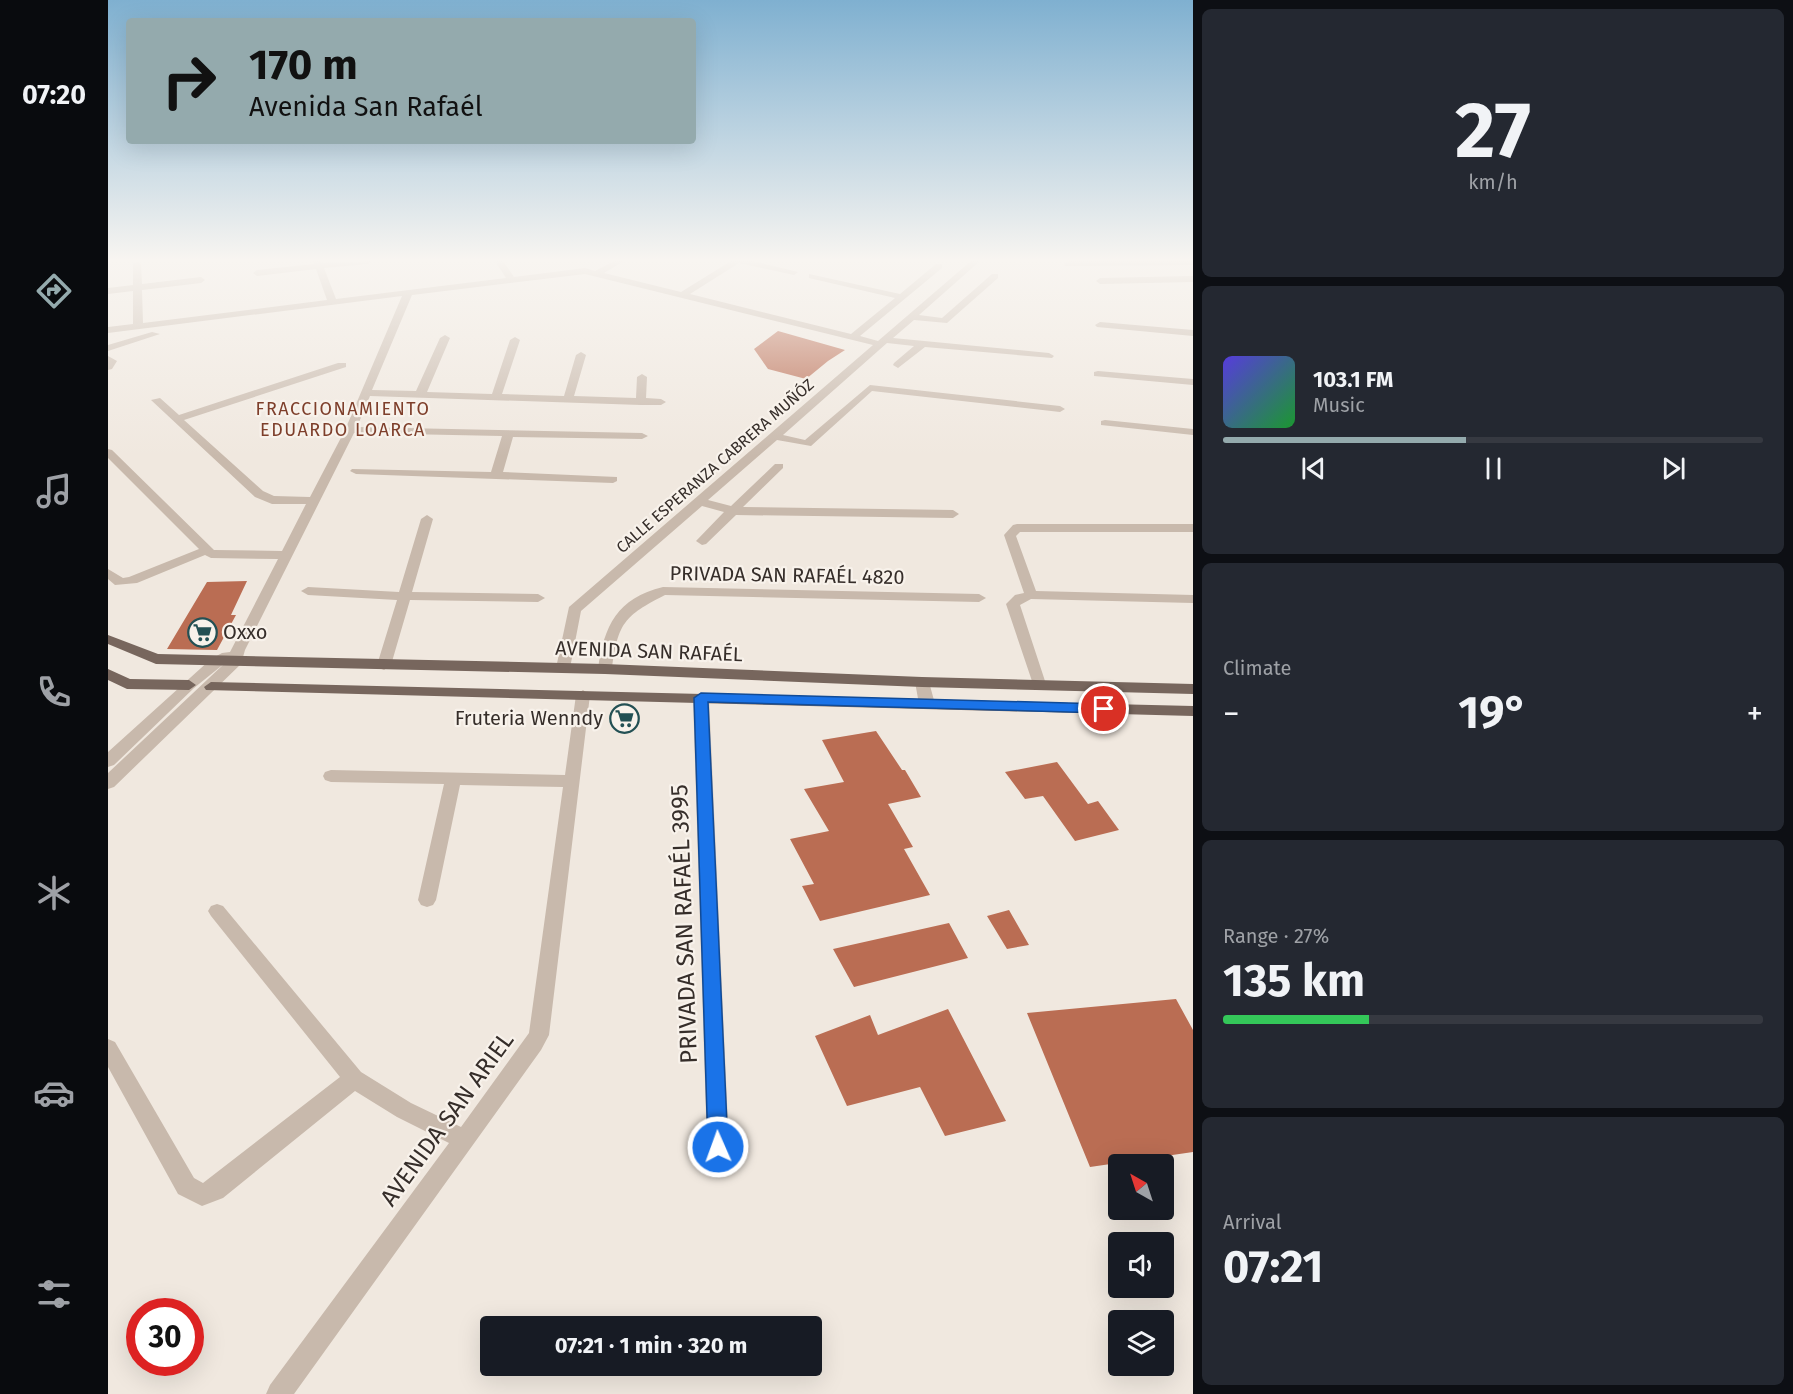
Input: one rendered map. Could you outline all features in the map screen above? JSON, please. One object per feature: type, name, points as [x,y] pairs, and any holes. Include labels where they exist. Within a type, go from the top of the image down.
[{"type":"main road","name":"AVENIDA SAN RAFAÉL","points":[[108,639],[156,659],[216,662],[237,655],[384,665],[605,669],[922,682],[1193,689]]},
{"type":"main road","points":[[108,674],[127,684],[189,685]]},
{"type":"main road","points":[[211,687],[1193,711]]},
{"type":"street","points":[[108,330],[138,326]]},
{"type":"street","points":[[108,783],[211,687],[237,655],[350,430],[394,326]]},
{"type":"street","points":[[806,326],[852,338],[882,342],[1049,356]]},
{"type":"street","points":[[852,338],[867,326]]},
{"type":"street","name":"CALLE ESPERANZA CABRERA MUÑÓZ","points":[[563,668],[574,610],[900,326]]},
{"type":"street","points":[[1112,326],[1193,333]]},
{"type":"street","points":[[108,348],[155,334]]},
{"type":"street","points":[[420,395],[445,338]]},
{"type":"street","points":[[496,398],[515,340]]},
{"type":"street","points":[[898,365],[922,344]]},
{"type":"street","points":[[568,399],[581,354]]},
{"type":"street","points":[[108,359],[112,361],[108,367]]},
{"type":"street","points":[[177,419],[342,365]]},
{"type":"street","points":[[1098,374],[1193,382]]},
{"type":"street","points":[[641,402],[642,377]]},
{"type":"street","points":[[774,436],[807,444],[870,388],[1060,409]]},
{"type":"street","points":[[366,393],[661,402]]},
{"type":"street","points":[[156,400],[259,494],[272,500],[314,501]]},
{"type":"street","points":[[1105,423],[1193,432]]},
{"type":"street","points":[[350,430],[642,436]]},
{"type":"street","points":[[496,475],[508,434]]},
{"type":"street","points":[[108,452],[212,554],[286,555]]},
{"type":"street","points":[[702,541],[780,466]]},
{"type":"street","points":[[356,471],[613,478]]},
{"type":"street","points":[[699,501],[733,511],[953,514]]},
{"type":"street","points":[[384,665],[427,519]]},
{"type":"street","points":[[1031,595],[1010,535],[1017,528],[1193,528]]},
{"type":"street","points":[[108,573],[120,582],[132,580],[207,550]]},
{"type":"street","points":[[308,591],[406,596],[538,598]]},
{"type":"street","name":"PRIVADA SAN RAFAÉL 4820","points":[[605,669],[612,627],[637,603],[663,591],[979,598]]},
{"type":"street","points":[[1039,684],[1013,604],[1020,597],[1031,595],[1193,599]]},
{"type":"street","points":[[108,761],[216,662]]},
{"type":"street","points":[[922,682],[927,704]]},
{"type":"street","points":[[189,685],[211,687]]},
{"type":"street","name":"AVENIDA SAN ARIEL","points":[[279,1394],[539,1035],[583,695]]},
{"type":"street","name":"PRIVADA SAN RAFAÉL 3995","points":[[701,698],[718,1147]]},
{"type":"street","points":[[331,777],[571,781]]},
{"type":"street","points":[[428,900],[453,780]]},
{"type":"street","points":[[217,911],[354,1079],[404,1110],[465,1139]]},
{"type":"street","points":[[108,1048],[186,1186],[202,1195],[214,1190],[354,1079]]},
{"type":"building","points":[[778,331],[845,350],[806,379],[768,369],[754,349]]},
{"type":"building","points":[[247,581],[231,615],[236,615],[217,650],[167,649],[207,582]]},
{"type":"building","points":[[876,731],[902,770],[905,770],[921,797],[888,804],[913,847],[904,849],[930,895],[820,921],[802,886],[814,884],[790,839],[829,831],[804,789],[844,782],[822,740]]},
{"type":"building","points":[[1057,762],[1088,804],[1098,801],[1119,830],[1075,841],[1043,796],[1025,799],[1005,772]]},
{"type":"building","points":[[1009,910],[1029,945],[1007,949],[987,916]]},
{"type":"building","points":[[949,923],[968,958],[854,987],[833,949]]},
{"type":"building","points":[[1176,999],[1193,1030],[1193,1152],[1174,1155],[1108,1154],[1108,1164],[1090,1167],[1027,1013]]},
{"type":"building","points":[[948,1009],[1006,1121],[945,1136],[920,1087],[847,1106],[815,1036],[870,1015],[878,1035]]},
{"type":"place","name":"Oxxo","points":[[202,632]]},
{"type":"place","name":"Fruteria Wenndy","points":[[624,718]]},
{"type":"district","name":"FRACCIONAMIENTO EDUARDO LOARCA","points":[[343,419]]},
{"type":"route","points":[[718,1147],[701,698],[1104,709]]}]
